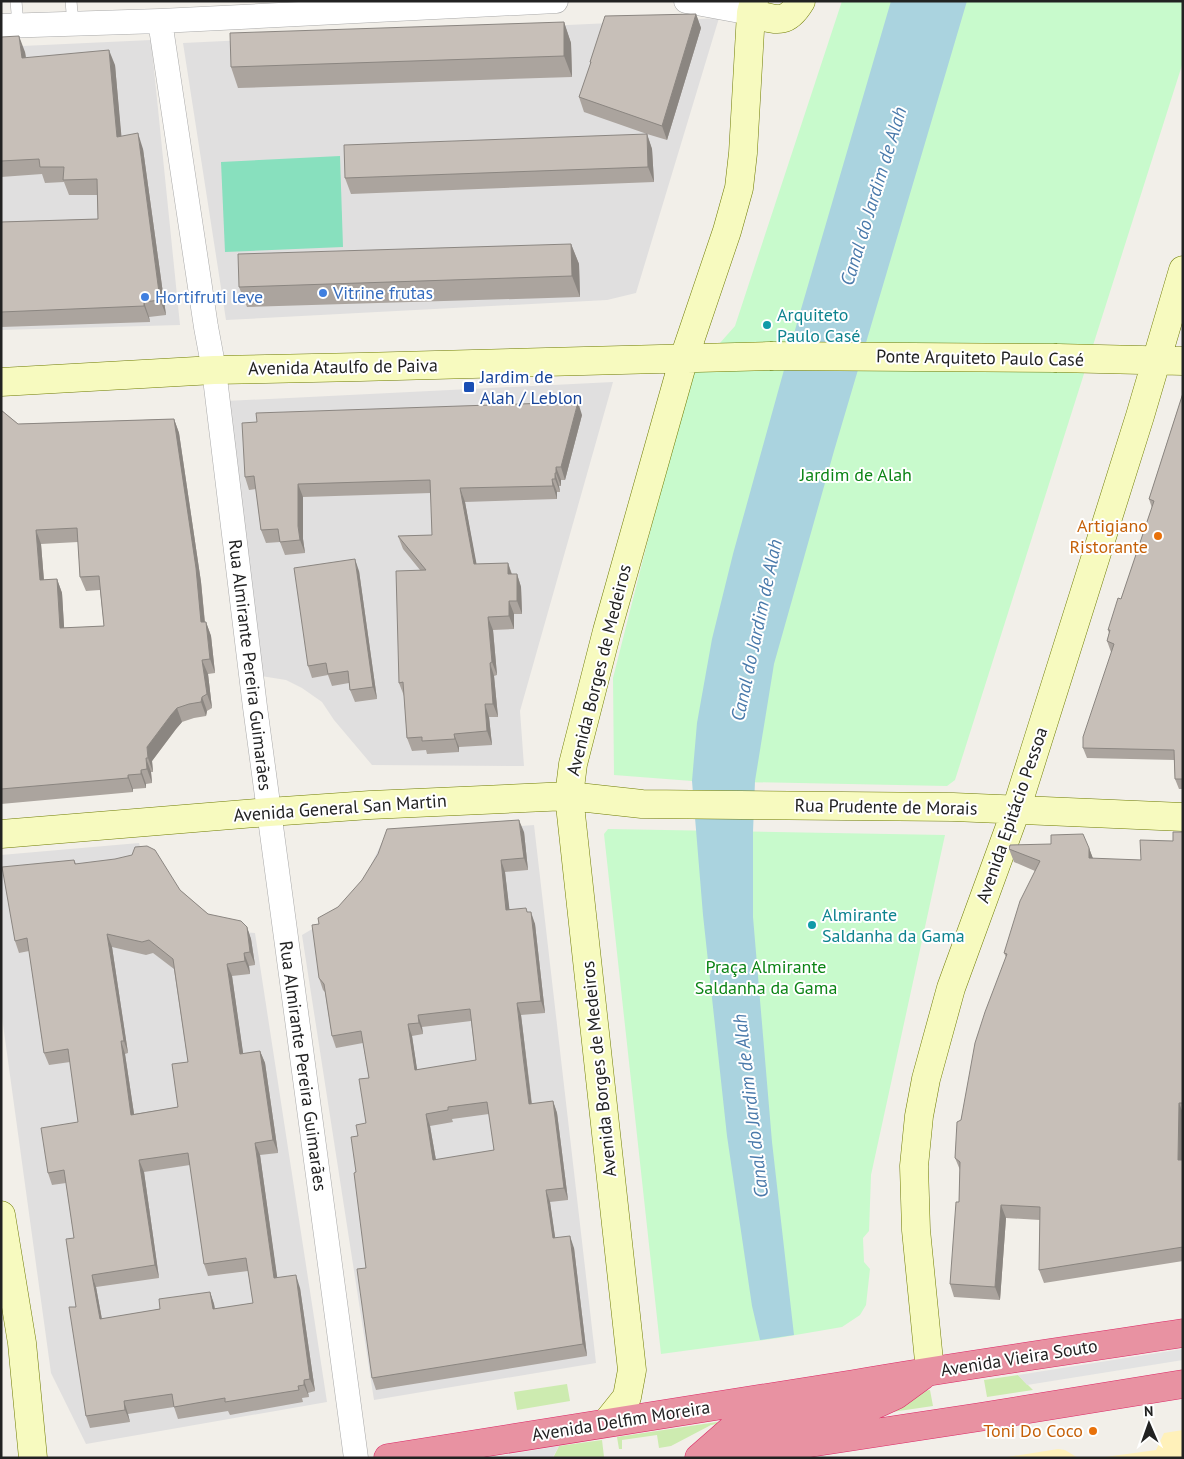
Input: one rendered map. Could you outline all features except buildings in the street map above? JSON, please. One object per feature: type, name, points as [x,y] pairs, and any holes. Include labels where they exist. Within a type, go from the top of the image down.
[{"type":"highway","name":"Avenida Vieira Souto","points":[[854,1384],[1183,1332]]},
{"type":"highway","points":[[699,1458],[731,1430],[872,1406],[896,1395],[930,1371]]},
{"type":"highway","name":"Avenida Delfim Moreira","points":[[388,1458],[854,1384]]},
{"type":"highway","points":[[712,1458],[1183,1384]]},
{"type":"main road","points":[[752,7],[774,19],[783,19],[790,16],[801,1]]},
{"type":"main road","name":"Avenida Borges de Medeiros","points":[[607,1422],[627,1397],[632,1370],[569,796],[572,764],[607,631],[684,358],[727,231],[738,188],[743,153],[752,7]]},
{"type":"main road","name":"Avenida Epitácio Pessoa","points":[[930,1371],[916,1230],[914,1166],[919,1116],[926,1078],[951,988],[1016,810],[1183,270]]},
{"type":"main road","name":"Ponte Arquiteto Paulo Casé","points":[[684,358],[770,356],[1183,361]]},
{"type":"main road","name":"Avenida Ataulfo de Paiva","points":[[1,382],[214,370],[684,358]]},
{"type":"main road","name":"Avenida General San Martin","points":[[1,834],[370,805],[569,796],[642,804],[680,804]]},
{"type":"main road","name":"Rua Prudente de Morais","points":[[680,804],[953,807],[1183,817]]},
{"type":"main road","points":[[1,1215],[22,1343],[33,1458]]},
{"type":"street","points":[[10,25],[72,13],[160,21],[465,3],[556,1]]},
{"type":"street","points":[[686,1],[752,7]]},
{"type":"street","name":"Rua Almirante Pereira Guimarães","points":[[160,21],[214,370],[255,707],[356,1458]]},
{"type":"lane","points":[[10,25],[16,1]]},
{"type":"shaded area","points":[[719,18],[636,293],[607,300],[226,320],[183,43]]},
{"type":"shaded area","points":[[151,40],[180,325],[1,330],[1,47]]},
{"type":"shaded area","points":[[613,382],[520,711],[524,766],[372,765],[334,720],[322,702],[302,688],[286,680],[261,676],[226,401]]},
{"type":"shaded area","points":[[534,825],[596,1363],[374,1400],[302,935],[351,906],[385,836]]},
{"type":"shaded area","points":[[139,843],[149,878],[217,930],[255,933],[327,1402],[86,1444],[51,1373],[1,1010],[1,855]]},
{"type":"shaded area","points":[[1183,1349],[1183,1360],[1027,1385],[1018,1375]]},
{"type":"shaded area","points":[[559,1446],[553,1457],[487,1458]]},
{"type":"green space","name":"Jardim de Alah","points":[[842,1],[1183,1],[1183,62],[955,780],[947,786],[692,781],[614,775],[613,678],[689,378],[735,326]]},
{"type":"green space","points":[[340,156],[343,247],[225,252],[221,162]]},
{"type":"green space","name":"Praça Almirante Saldanha da Gama","points":[[608,829],[945,835],[871,1175],[869,1231],[863,1238],[864,1262],[870,1269],[866,1305],[860,1315],[842,1327],[661,1354],[604,834]]},
{"type":"green space","points":[[1018,1375],[1033,1390],[987,1397],[984,1380]]},
{"type":"green space","points":[[567,1384],[570,1401],[517,1410],[514,1392]]},
{"type":"green space","points":[[930,1390],[933,1406],[885,1413],[915,1392]]},
{"type":"green space","points":[[717,1422],[718,1424],[711,1425],[671,1446],[659,1448],[657,1435],[622,1440],[622,1449],[619,1449],[617,1437]]},
{"type":"green space","points":[[602,1440],[604,1457],[553,1458],[559,1446]]},
{"type":"sand","points":[[1183,1430],[1183,1458],[1098,1458],[1156,1450],[1164,1433]]},
{"type":"sand","points":[[1058,1449],[1065,1450],[1078,1458],[1001,1458]]},
{"type":"water","name":"Canal do Jardim de Alah","points":[[891,1],[967,1],[834,451],[774,664],[755,781],[753,917],[772,1142],[794,1335],[760,1340],[752,1306],[727,1136],[703,915],[692,781],[697,723],[712,639],[733,554],[797,323]]},
{"type":"place","name":"Vitrine frutas","points":[[323,293]]},
{"type":"place","name":"Hortifruti leve","points":[[145,297]]},
{"type":"place","name":"Arquiteto Paulo Casé","points":[[767,325]]},
{"type":"place","name":"Jardim de Alah / Leblon","points":[[469,387]]},
{"type":"place","name":"Artigiano Ristorante","points":[[1158,536]]},
{"type":"place","name":"Almirante Saldanha da Gama","points":[[812,925]]},
{"type":"place","name":"Toni Do Coco","points":[[1093,1431]]}]
